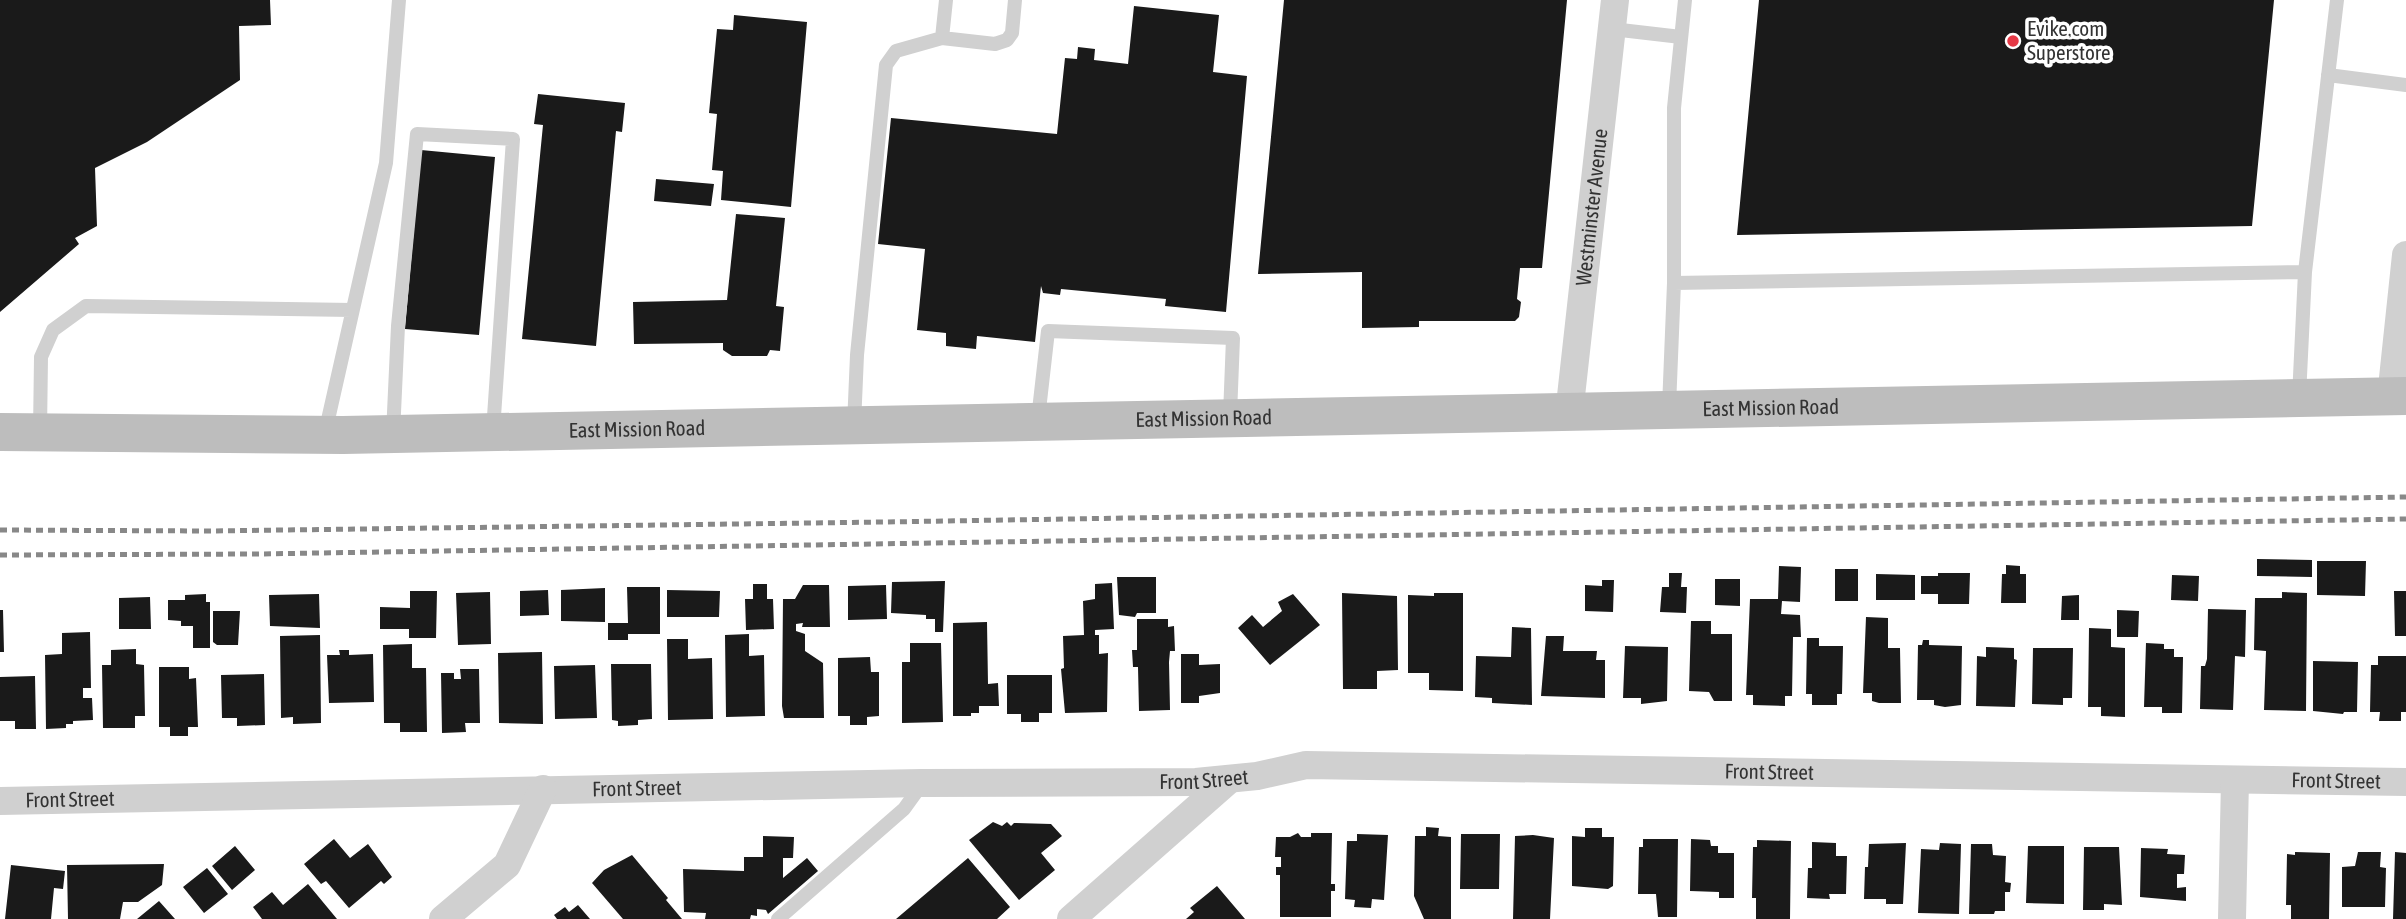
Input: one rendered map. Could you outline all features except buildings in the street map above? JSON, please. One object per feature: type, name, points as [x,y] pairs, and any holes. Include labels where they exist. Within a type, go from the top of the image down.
[{"type":"main road","name":"East Mission Road","points":[[0,432],[325,435],[493,433],[2398,397]]},
{"type":"street","name":"Westminster Avenue","points":[[1569,414],[1615,0]]},
{"type":"street","points":[[2398,397],[2406,255]]},
{"type":"street","name":"Front Street","points":[[0,800],[922,783],[1196,782],[1230,779],[1306,765],[2406,782]]},
{"type":"street","points":[[1071,919],[1230,779]]},
{"type":"street","points":[[2232,919],[2235,780]]},
{"type":"street","points":[[443,919],[507,865],[543,789]]},
{"type":"lane","points":[[325,435],[386,163],[399,0]]},
{"type":"lane","points":[[943,38],[946,0]]},
{"type":"lane","points":[[854,427],[857,355],[886,65],[896,51],[943,38],[995,44],[1007,40],[1012,33],[1015,0]]},
{"type":"lane","points":[[1669,412],[1674,283],[1674,108],[1685,0]]},
{"type":"lane","points":[[2299,399],[2305,272],[2337,0]]},
{"type":"lane","points":[[1612,29],[1681,37]]},
{"type":"lane","points":[[2328,75],[2406,85]]},
{"type":"lane","points":[[393,434],[398,326],[417,134],[513,139],[493,433]]},
{"type":"lane","points":[[1674,283],[2305,272]]},
{"type":"lane","points":[[40,433],[41,357],[53,330],[86,306],[352,310]]},
{"type":"lane","points":[[1037,424],[1048,331],[1233,338],[1230,420]]},
{"type":"lane","points":[[778,919],[904,809],[922,783]]},
{"type":"railway","points":[[0,530],[209,531],[885,522],[2406,497]]},
{"type":"railway","points":[[0,555],[258,554],[2406,519]]},
{"type":"place","name":"Evike.com Superstore","points":[[2013,41]]}]
